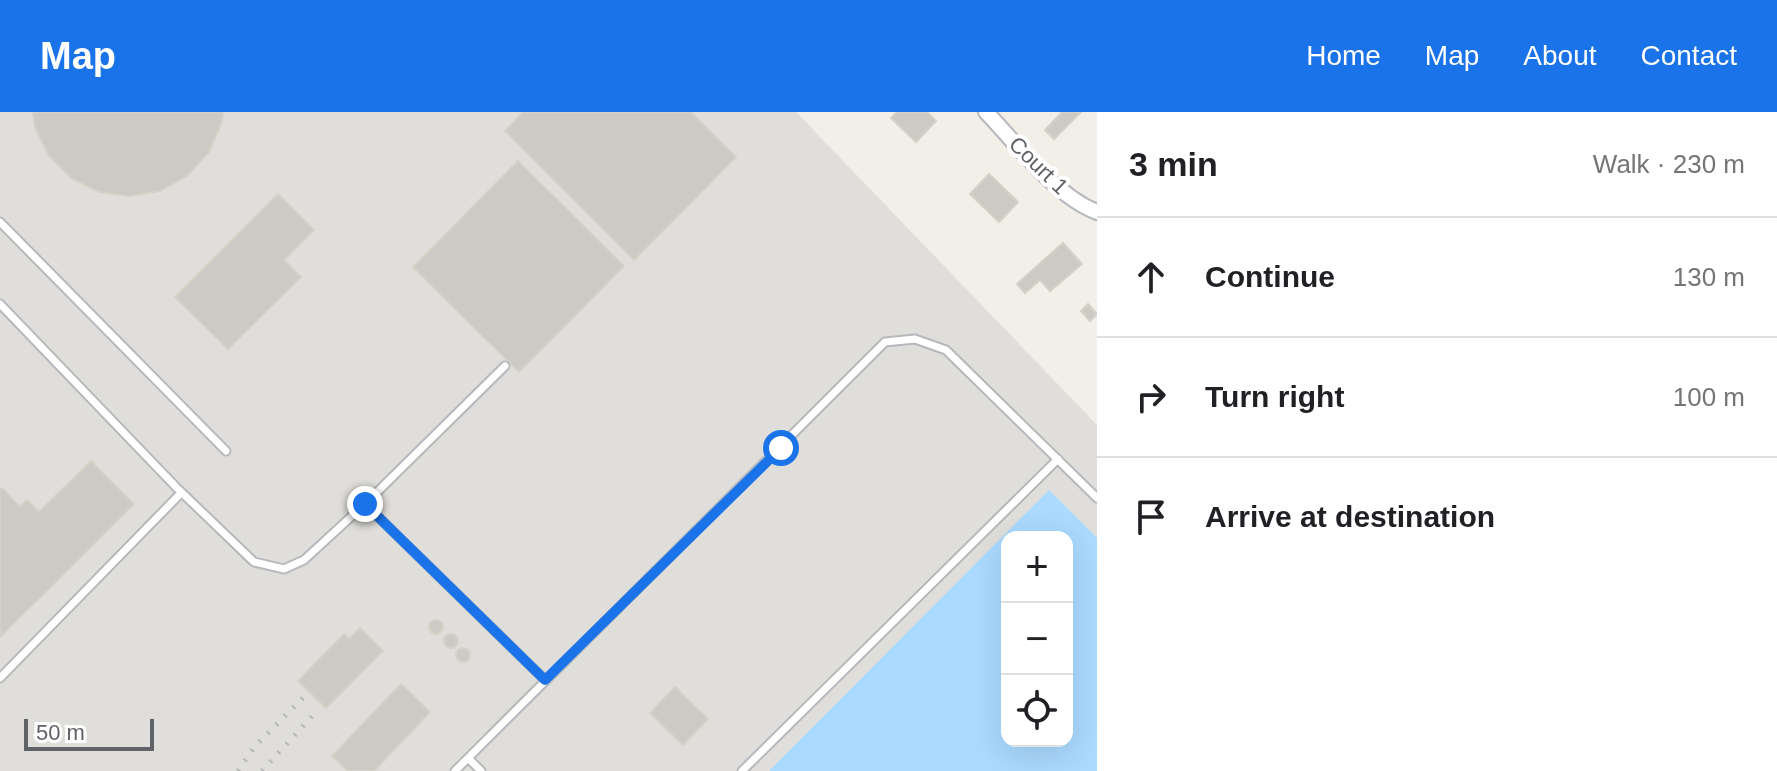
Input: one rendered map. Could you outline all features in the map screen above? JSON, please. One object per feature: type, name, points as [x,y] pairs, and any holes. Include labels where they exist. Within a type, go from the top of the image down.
[{"type":"street","name":"Court 1","points":[[986,112],[1053,181],[1078,202],[1097,212]]},
{"type":"lane","points":[[0,222],[226,451]]},
{"type":"lane","points":[[0,304],[181,493],[254,562],[284,569],[304,560],[365,504],[505,366]]},
{"type":"lane","points":[[455,771],[885,342],[915,339],[946,350],[1097,498]]},
{"type":"lane","points":[[742,771],[1058,459]]},
{"type":"lane","points":[[2,672],[181,493]]},
{"type":"lane","points":[[365,504],[545,680]]},
{"type":"lane","points":[[468,758],[481,771]]},
{"type":"shaded area","points":[[0,112],[796,112],[1097,425],[1097,771],[0,771]]},
{"type":"water","points":[[1049,490],[1097,538],[1097,771],[769,771],[1001,538],[1001,747],[1073,747],[1073,531],[1008,531]]},
{"type":"building","points":[[33,112],[223,112],[209,152],[187,176],[160,191],[130,196],[99,192],[71,178],[49,156],[35,128]]},
{"type":"building","points":[[523,112],[691,112],[736,157],[634,260],[505,131]]},
{"type":"building","points":[[897,112],[927,112],[936,121],[916,142],[891,118]]},
{"type":"building","points":[[1062,112],[1081,112],[1054,139],[1045,130]]},
{"type":"building","points":[[518,161],[624,266],[519,372],[413,267]]},
{"type":"building","points":[[989,174],[1018,202],[999,222],[970,194]]},
{"type":"building","points":[[278,194],[314,230],[284,260],[301,277],[228,349],[175,297]]},
{"type":"building","points":[[1063,243],[1082,264],[1050,291],[1040,280],[1025,293],[1017,284]]},
{"type":"building","points":[[1088,304],[1097,314],[1090,321],[1081,311]]},
{"type":"building","points":[[91,461],[134,504],[0,637],[0,490],[2,488],[20,507],[27,500],[39,512]]},
{"type":"building","points":[[436,620],[443,627],[436,634],[429,627]]},
{"type":"building","points":[[360,628],[383,651],[326,708],[298,681],[344,634],[349,639]]},
{"type":"building","points":[[451,634],[458,641],[451,648],[444,641]]},
{"type":"building","points":[[463,648],[470,655],[463,662],[456,655]]},
{"type":"building","points":[[401,684],[430,712],[374,771],[348,771],[332,756]]},
{"type":"building","points":[[675,687],[708,719],[683,745],[650,713]]},
{"type":"railway","points":[[238,771],[256,745],[303,698]]},
{"type":"railway","points":[[262,771],[315,713]]},
{"type":"route","points":[[365,504],[545,680],[781,448]]}]
